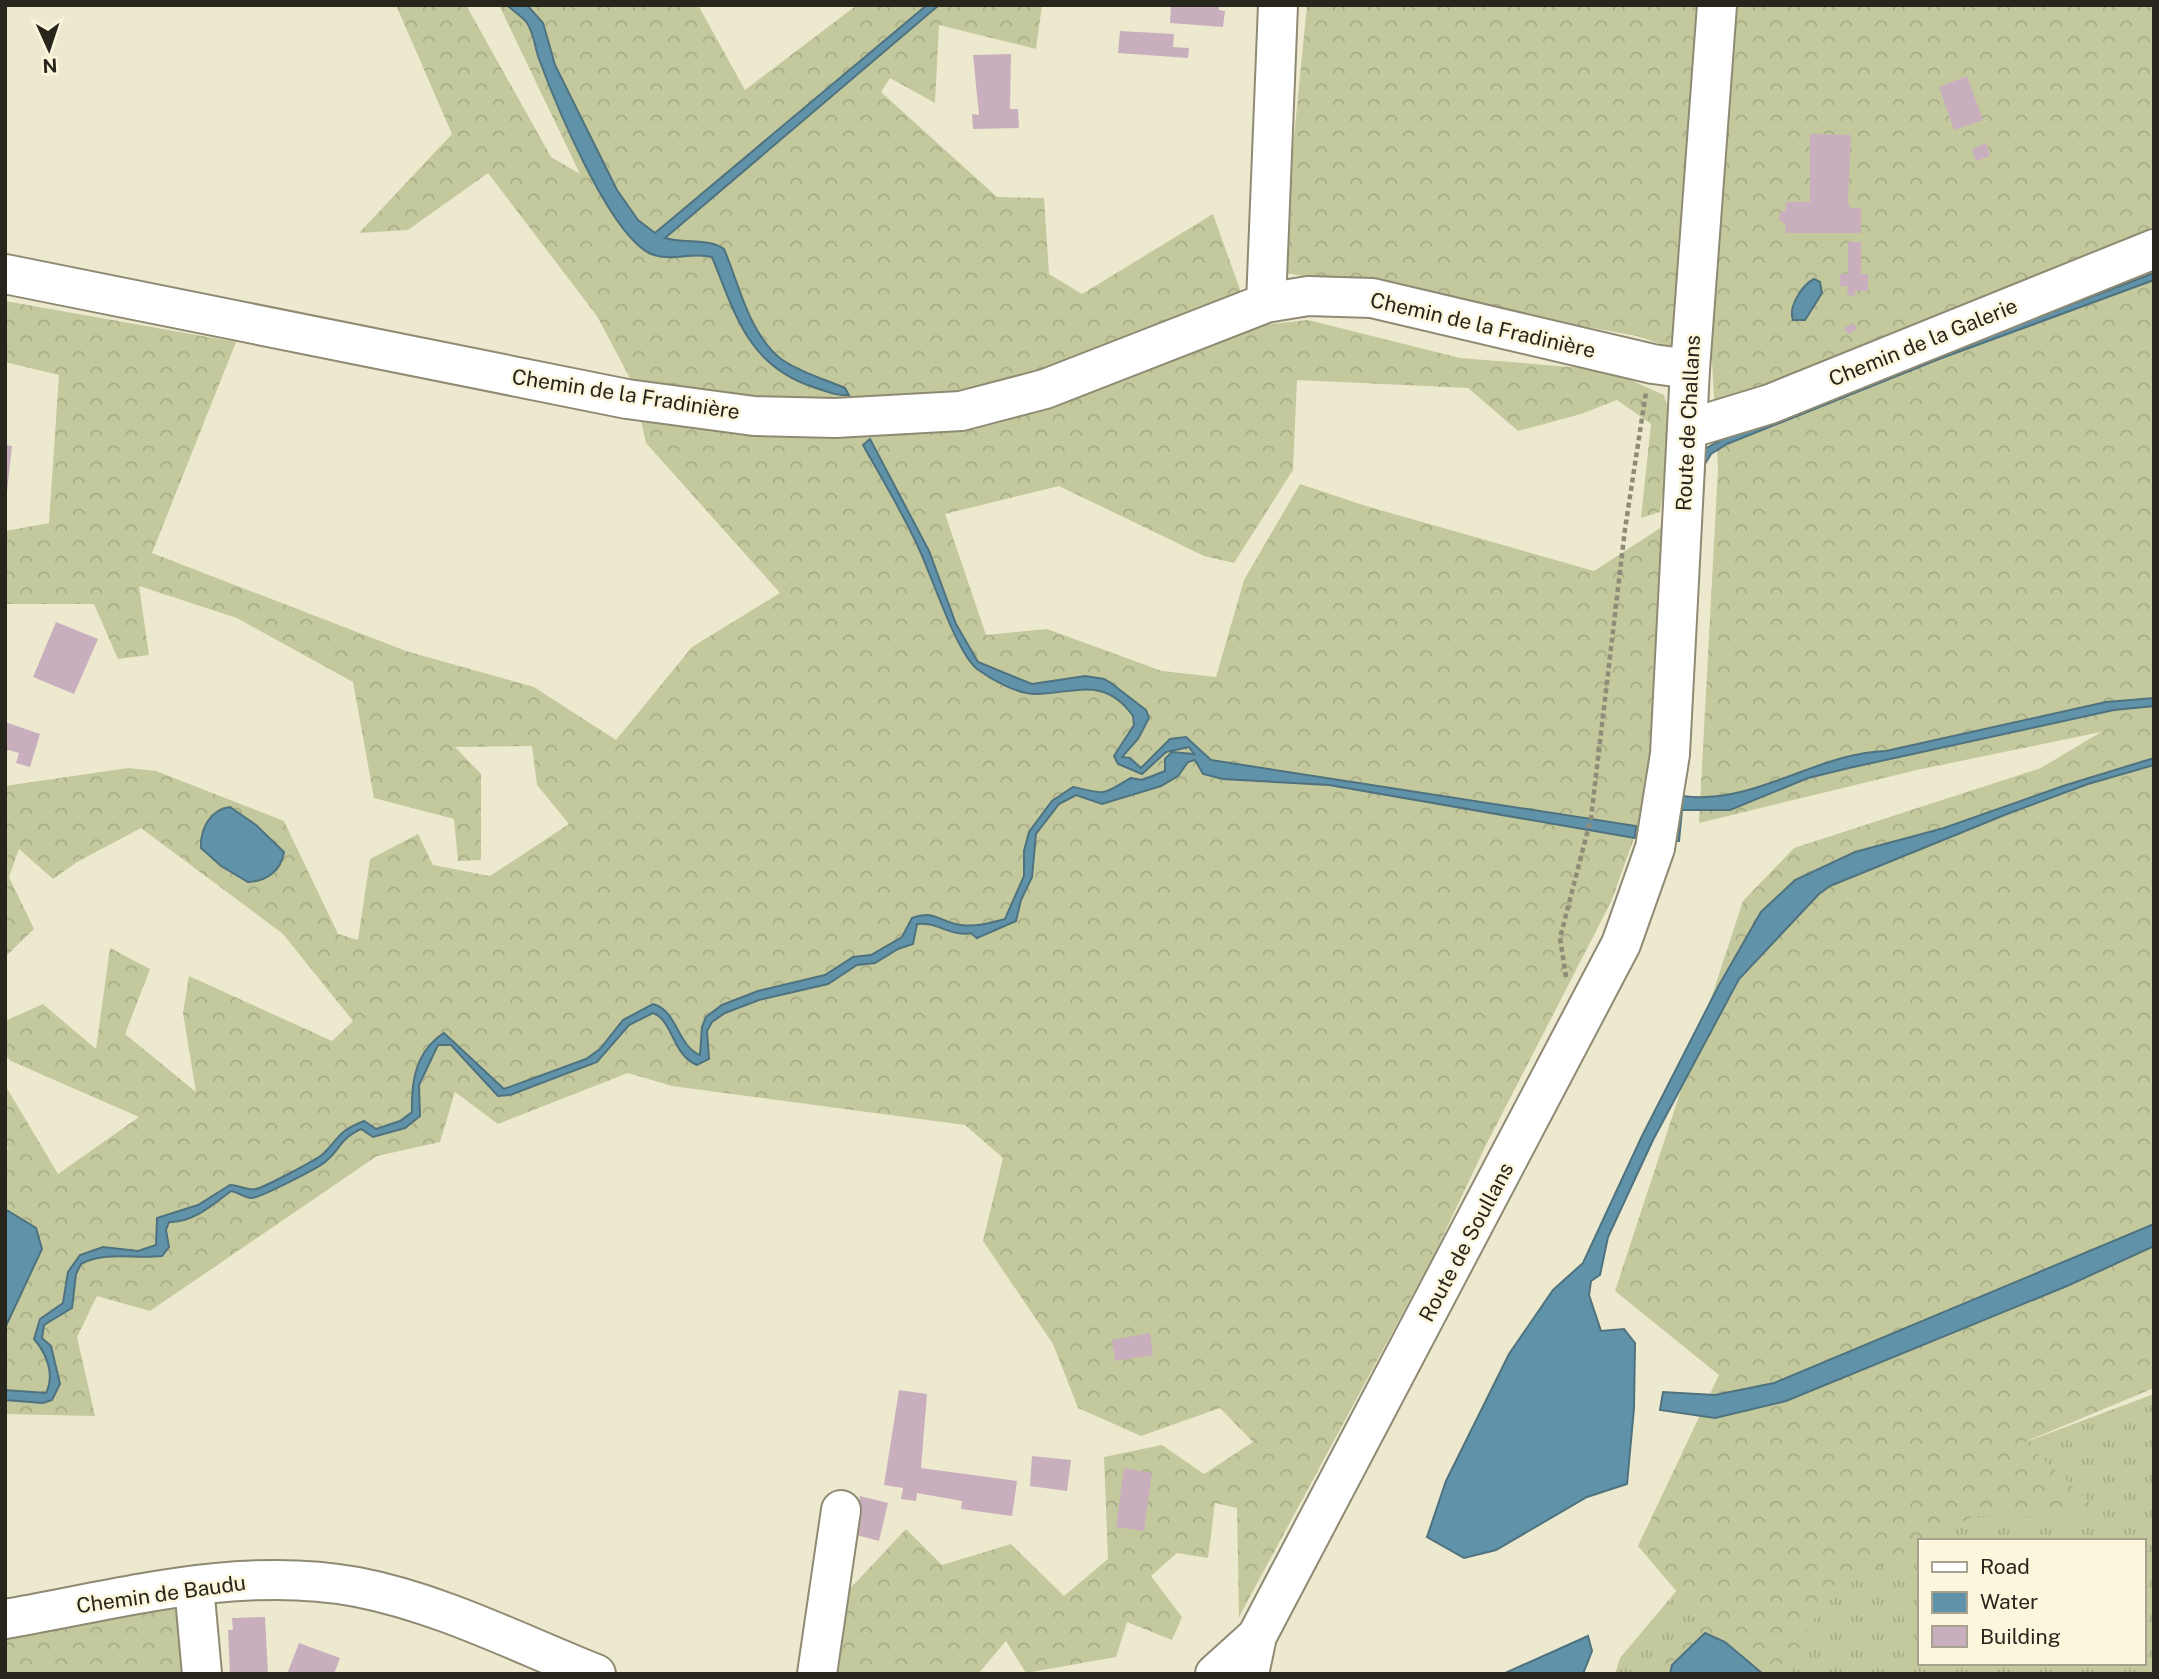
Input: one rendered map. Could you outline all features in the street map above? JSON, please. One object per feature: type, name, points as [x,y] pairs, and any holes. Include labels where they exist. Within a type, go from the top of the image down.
[{"type":"street","points":[[1266,303],[1278,5]]},
{"type":"street","name":"Route de Challans","points":[[1656,841],[1670,754],[1690,369],[1717,5]]},
{"type":"street","name":"Chemin de la Galerie","points":[[1688,424],[1714,422],[1770,404],[2154,249]]},
{"type":"street","name":"Chemin de la Fradinière","points":[[5,274],[628,399],[754,416],[835,418],[961,411],[1045,389],[1266,303],[1308,296],[1372,298],[1653,364],[1690,369]]},
{"type":"street","name":"Route de Soullans","points":[[1249,1674],[1257,1636],[1621,944],[1645,883],[1656,841]]},
{"type":"street","points":[[817,1674],[841,1510]]},
{"type":"street","name":"Chemin de Baudu","points":[[5,1619],[194,1586],[271,1579],[356,1587],[425,1604],[596,1674]]},
{"type":"street","points":[[194,1586],[202,1674]]},
{"type":"street","name":"Route de Soullans","points":[[1215,1674],[1257,1636]]},
{"type":"path","points":[[1568,988],[1560,938],[1573,878],[1591,818],[1637,440],[1653,364]]},
{"type":"green space","points":[[396,5],[466,5],[551,157],[580,174],[499,5],[698,5],[745,90],[857,5],[1042,5],[1036,49],[939,25],[935,103],[890,78],[881,92],[997,197],[1044,198],[1049,274],[1082,294],[1213,214],[1253,326],[1308,320],[1460,358],[1608,370],[1664,395],[1673,429],[1660,512],[1641,518],[1651,424],[1617,400],[1581,414],[1518,431],[1468,388],[1297,380],[1293,470],[1234,563],[1204,556],[1059,486],[945,514],[986,635],[1047,629],[1162,671],[1216,677],[1244,580],[1300,484],[1366,506],[1594,571],[1665,525],[1646,805],[1611,902],[1486,1145],[1435,1253],[1239,1617],[1237,1508],[1215,1503],[1208,1558],[1177,1553],[1151,1576],[1182,1617],[1172,1640],[1127,1622],[1116,1657],[1026,1673],[1006,1641],[978,1674],[836,1674],[845,1594],[906,1529],[942,1565],[1011,1544],[1064,1596],[1108,1559],[1104,1457],[1162,1445],[1204,1474],[1253,1442],[1220,1408],[1141,1436],[1078,1408],[1053,1344],[983,1241],[1003,1158],[965,1125],[672,1086],[628,1073],[498,1124],[455,1092],[440,1142],[377,1156],[150,1311],[97,1296],[77,1337],[95,1416],[5,1414],[5,1150],[9,1149],[5,1145],[5,1085],[58,1174],[139,1117],[11,1061],[5,1055],[5,1021],[43,1004],[96,1049],[110,948],[150,969],[125,1034],[196,1092],[183,1013],[189,976],[332,1041],[353,1021],[283,934],[141,828],[77,862],[53,879],[19,849],[9,877],[34,929],[5,957],[5,786],[128,768],[156,771],[284,821],[338,934],[358,940],[370,859],[418,834],[433,865],[490,876],[569,824],[537,785],[532,746],[455,747],[481,774],[481,860],[458,861],[454,819],[374,798],[353,682],[237,618],[139,586],[149,655],[118,659],[94,604],[5,604],[5,531],[49,523],[59,375],[5,362],[5,301],[236,342],[152,553],[406,651],[534,687],[616,740],[692,647],[780,593],[646,443],[632,382],[597,316],[488,173],[408,230],[359,233],[452,134]]},
{"type":"green space","points":[[1307,5],[2154,5],[2154,1388],[2025,1442],[2106,1517],[1973,1516],[1932,1539],[1918,1539],[1918,1546],[1836,1591],[1807,1629],[1790,1674],[1774,1674],[1726,1633],[1701,1642],[1677,1674],[1654,1674],[1658,1664],[1701,1620],[1638,1546],[1719,1375],[1615,1291],[1743,901],[1794,848],[2041,768],[2101,732],[1917,770],[1699,823],[1718,468],[1712,361],[1637,336],[1275,271],[1292,157]]},
{"type":"green space","points":[[2154,1394],[2154,1674],[1615,1674],[1620,1658],[1683,1583],[2025,1442]]},
{"type":"green space","points":[[173,1607],[182,1613],[193,1674],[5,1674],[5,1639]]},
{"type":"water","points":[[507,5],[527,5],[543,23],[555,65],[617,190],[638,220],[655,233],[927,5],[939,5],[665,238],[711,243],[724,249],[746,308],[770,349],[796,368],[845,388],[849,395],[831,393],[791,378],[759,352],[737,318],[712,257],[657,256],[633,240],[601,194],[570,135],[529,27],[523,18]]},
{"type":"water","points":[[2154,273],[2154,280],[1939,359],[1727,444],[1711,454],[1705,464],[1683,796],[1709,797],[1734,793],[1760,787],[1835,760],[2106,702],[2154,698],[2154,706],[2114,710],[1808,778],[1730,810],[1682,810],[1679,841],[1672,841],[1702,456],[1705,449],[1741,429]]},
{"type":"water","points":[[1814,279],[1820,282],[1822,293],[1805,320],[1793,320],[1792,309],[1797,297]]},
{"type":"water","points":[[870,439],[929,551],[956,624],[978,662],[1032,684],[1085,676],[1111,683],[1146,710],[1149,718],[1138,739],[1122,757],[1130,758],[1141,768],[1170,739],[1186,737],[1211,760],[1636,826],[1635,838],[1329,785],[1223,779],[1203,774],[1195,760],[1188,762],[1178,776],[1161,786],[1102,804],[1076,795],[1059,804],[1036,834],[1032,877],[1021,900],[1016,921],[977,938],[971,933],[957,933],[917,924],[913,944],[898,949],[875,963],[857,965],[828,984],[759,1000],[725,1013],[712,1022],[707,1031],[709,1059],[697,1065],[682,1054],[665,1023],[653,1013],[629,1025],[597,1062],[510,1095],[498,1096],[451,1045],[438,1045],[419,1085],[420,1116],[405,1128],[373,1137],[361,1129],[344,1140],[325,1162],[276,1189],[251,1198],[231,1191],[186,1220],[169,1222],[166,1230],[169,1247],[162,1256],[110,1257],[81,1264],[76,1274],[72,1308],[44,1325],[42,1338],[51,1346],[60,1384],[52,1400],[43,1403],[5,1400],[5,1390],[46,1393],[50,1372],[43,1351],[34,1339],[40,1319],[63,1303],[68,1272],[80,1255],[103,1247],[138,1251],[156,1245],[157,1218],[198,1205],[230,1185],[253,1189],[269,1184],[323,1154],[344,1132],[364,1121],[376,1129],[400,1121],[412,1112],[414,1078],[421,1058],[444,1033],[504,1089],[586,1059],[600,1049],[623,1020],[653,1004],[668,1014],[686,1044],[700,1055],[702,1027],[706,1017],[722,1005],[758,991],[825,975],[853,957],[871,955],[902,937],[912,918],[927,915],[954,924],[967,925],[1005,919],[1024,876],[1024,851],[1029,832],[1052,801],[1073,787],[1104,792],[1131,778],[1142,780],[1165,771],[1165,759],[1172,752],[1194,754],[1189,747],[1166,752],[1142,774],[1118,764],[1114,756],[1134,725],[1133,716],[1112,696],[1089,690],[1036,694],[1021,692],[977,669],[961,647],[913,536],[863,445]]},
{"type":"water","points":[[2154,758],[2154,765],[2088,784],[2007,814],[1830,886],[1819,894],[1739,979],[1653,1140],[1608,1237],[1600,1275],[1591,1281],[1589,1295],[1601,1331],[1624,1329],[1635,1343],[1634,1408],[1627,1484],[1587,1497],[1496,1550],[1464,1558],[1427,1537],[1446,1481],[1509,1354],[1553,1290],[1583,1263],[1642,1136],[1718,987],[1761,912],[1795,880],[1855,852],[1944,828],[2063,786]]},
{"type":"water","points":[[230,807],[256,825],[284,852],[276,870],[261,880],[248,882],[221,866],[201,848],[204,828],[212,816]]},
{"type":"water","points":[[5,1209],[36,1228],[42,1249],[5,1328]]},
{"type":"water","points":[[2154,1224],[2154,1246],[2067,1286],[1786,1401],[1715,1418],[1660,1410],[1663,1392],[1715,1395],[1774,1383]]},
{"type":"water","points":[[1705,1633],[1725,1642],[1763,1674],[1670,1674],[1672,1665]]},
{"type":"water","points":[[1588,1636],[1592,1651],[1583,1674],[1503,1674]]},
{"type":"building","points":[[1171,5],[1219,5],[1219,10],[1225,11],[1223,27],[1170,23]]},
{"type":"building","points":[[1120,31],[1174,34],[1173,47],[1189,48],[1188,58],[1118,53]]},
{"type":"building","points":[[1011,54],[1010,109],[1018,109],[1019,128],[973,129],[972,114],[979,115],[973,55]]},
{"type":"building","points":[[1967,76],[1983,120],[1954,130],[1939,87]]},
{"type":"building","points":[[1810,134],[1851,135],[1848,202],[1850,208],[1861,208],[1861,233],[1786,233],[1785,224],[1779,220],[1780,212],[1786,210],[1786,202],[1810,202]]},
{"type":"building","points":[[1986,143],[1990,156],[1976,161],[1972,149]]},
{"type":"building","points":[[1848,242],[1861,242],[1861,274],[1868,274],[1868,291],[1855,291],[1855,296],[1847,295],[1848,286],[1840,286],[1840,274],[1848,274]]},
{"type":"building","points":[[1853,323],[1857,329],[1848,334],[1844,328]]},
{"type":"building","points":[[5,445],[12,446],[7,492],[5,492]]},
{"type":"building","points":[[56,622],[98,639],[74,694],[33,677]]},
{"type":"building","points":[[5,722],[40,734],[30,767],[16,763],[19,753],[9,750],[5,752]]},
{"type":"building","points":[[1150,1333],[1153,1355],[1115,1361],[1112,1340]]},
{"type":"building","points":[[899,1390],[927,1394],[921,1468],[1017,1481],[1012,1516],[961,1509],[962,1501],[917,1493],[916,1501],[901,1499],[903,1488],[884,1485]]},
{"type":"building","points":[[1032,1456],[1071,1460],[1067,1491],[1030,1486]]},
{"type":"building","points":[[1124,1468],[1152,1473],[1144,1531],[1116,1527]]},
{"type":"building","points":[[860,1496],[888,1503],[879,1541],[852,1534]]},
{"type":"building","points":[[265,1617],[268,1674],[230,1674],[228,1630],[233,1630],[232,1618]]},
{"type":"building","points":[[299,1643],[340,1658],[334,1674],[287,1674]]}]
